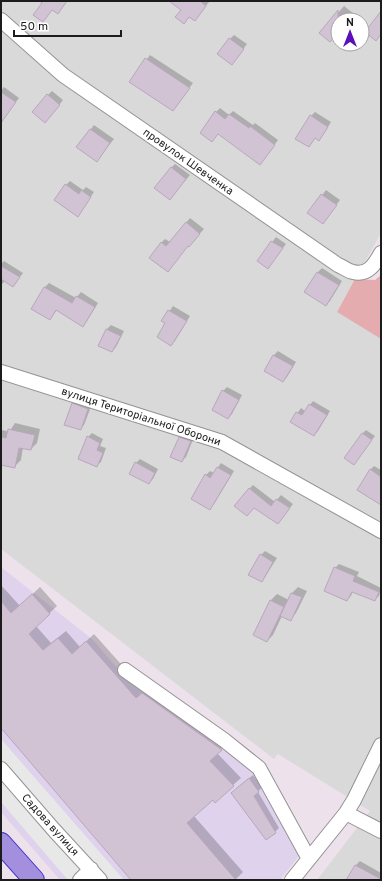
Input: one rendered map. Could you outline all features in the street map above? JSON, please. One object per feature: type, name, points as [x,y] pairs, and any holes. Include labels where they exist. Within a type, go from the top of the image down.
[{"type":"highway","points":[[1,843],[34,880]]},
{"type":"street","name":"провулок Шевченка","points":[[1,20],[63,75],[338,265],[354,272],[364,272],[374,266],[381,253]]},
{"type":"street","name":"вулиця Територіальної Оборони","points":[[1,372],[222,442],[381,531]]},
{"type":"street","points":[[125,670],[224,740],[259,768],[309,859]]},
{"type":"street","points":[[292,880],[346,812],[366,778],[381,745]]},
{"type":"street","name":"Садова вулиця","points":[[1,769],[100,880]]},
{"type":"street","points":[[346,812],[381,831]]},
{"type":"street","points":[[80,880],[91,869]]},
{"type":"shaded area","points":[[1,1],[381,1],[381,233],[337,312],[381,339],[381,880],[317,880],[370,811],[278,754],[274,759],[1,549]]},
{"type":"shaded area","points":[[381,275],[381,339],[337,312],[355,279],[375,280]]},
{"type":"shaded area","points":[[1,567],[92,639],[118,669],[127,677],[221,743],[256,773],[302,852],[280,880],[60,880],[1,812]]},
{"type":"shaded area","points":[[1,739],[124,880],[68,880],[1,802]]},
{"type":"building","points":[[39,1],[67,1],[58,14],[52,10],[43,22],[33,15],[42,3]]},
{"type":"building","points":[[169,1],[201,1],[206,6],[195,21],[189,17],[184,24],[175,17],[181,10]]},
{"type":"building","points":[[381,11],[381,34],[376,41],[370,36],[370,25]]},
{"type":"building","points":[[330,20],[330,42],[319,33]]},
{"type":"building","points":[[229,38],[244,49],[232,65],[217,54]]},
{"type":"building","points":[[145,58],[190,88],[173,111],[129,82]]},
{"type":"building","points":[[1,92],[16,102],[1,123]]},
{"type":"building","points":[[47,94],[60,105],[45,123],[32,112]]},
{"type":"building","points":[[215,111],[225,119],[229,114],[249,128],[250,126],[275,145],[260,165],[218,134],[212,142],[200,133]]},
{"type":"building","points":[[310,115],[328,127],[319,141],[315,138],[309,147],[295,139]]},
{"type":"building","points":[[90,129],[110,143],[97,162],[76,147]]},
{"type":"building","points":[[171,167],[186,179],[170,200],[154,188]]},
{"type":"building","points":[[65,184],[79,194],[81,190],[91,197],[78,217],[54,200]]},
{"type":"building","points":[[321,194],[337,205],[323,224],[307,213]]},
{"type":"building","points":[[186,222],[200,234],[189,247],[188,246],[168,272],[149,258],[161,242],[166,246]]},
{"type":"building","points":[[271,241],[283,248],[268,269],[257,261]]},
{"type":"building","points":[[1,266],[20,277],[13,287],[1,279]]},
{"type":"building","points":[[317,272],[339,285],[326,306],[304,292]]},
{"type":"building","points":[[44,287],[72,303],[76,296],[95,307],[83,327],[56,310],[50,320],[31,309]]},
{"type":"building","points":[[168,310],[187,321],[171,346],[157,337],[165,323],[161,321]]},
{"type":"building","points":[[106,329],[121,336],[112,352],[98,346]]},
{"type":"building","points":[[273,355],[293,366],[283,382],[264,371]]},
{"type":"building","points":[[222,390],[239,400],[228,419],[212,410]]},
{"type":"building","points":[[72,403],[88,409],[81,430],[64,425]]},
{"type":"building","points":[[309,404],[327,415],[314,436],[290,422],[296,412],[302,415]]},
{"type":"building","points":[[8,429],[35,435],[31,450],[19,448],[15,468],[1,465],[1,437],[6,438]]},
{"type":"building","points":[[362,433],[372,440],[354,465],[344,458]]},
{"type":"building","points":[[87,436],[100,443],[97,450],[103,453],[97,467],[78,459]]},
{"type":"building","points":[[179,437],[191,441],[182,462],[170,457]]},
{"type":"building","points":[[135,462],[155,473],[149,484],[129,474]]},
{"type":"building","points":[[217,467],[231,475],[210,510],[191,499],[205,474],[210,478]]},
{"type":"building","points":[[370,469],[381,477],[381,505],[357,490]]},
{"type":"building","points":[[249,488],[271,506],[276,499],[290,508],[278,524],[254,508],[247,516],[234,506]]},
{"type":"building","points":[[260,554],[273,562],[262,582],[248,575]]},
{"type":"building","points":[[334,567],[355,576],[353,581],[379,592],[375,601],[352,592],[347,601],[324,591]]},
{"type":"building","points":[[291,593],[302,597],[291,621],[280,616]]},
{"type":"building","points":[[32,594],[50,614],[29,634],[43,650],[58,638],[72,654],[86,641],[136,698],[142,693],[222,750],[210,761],[234,786],[215,803],[213,800],[187,823],[236,880],[131,880],[1,728],[1,601],[11,613]]},
{"type":"building","points":[[270,600],[284,607],[267,642],[253,635]]},
{"type":"building","points":[[249,778],[259,792],[254,796],[276,833],[266,840],[231,793]]},
{"type":"building","points":[[355,865],[381,879],[381,880],[346,880]]}]
